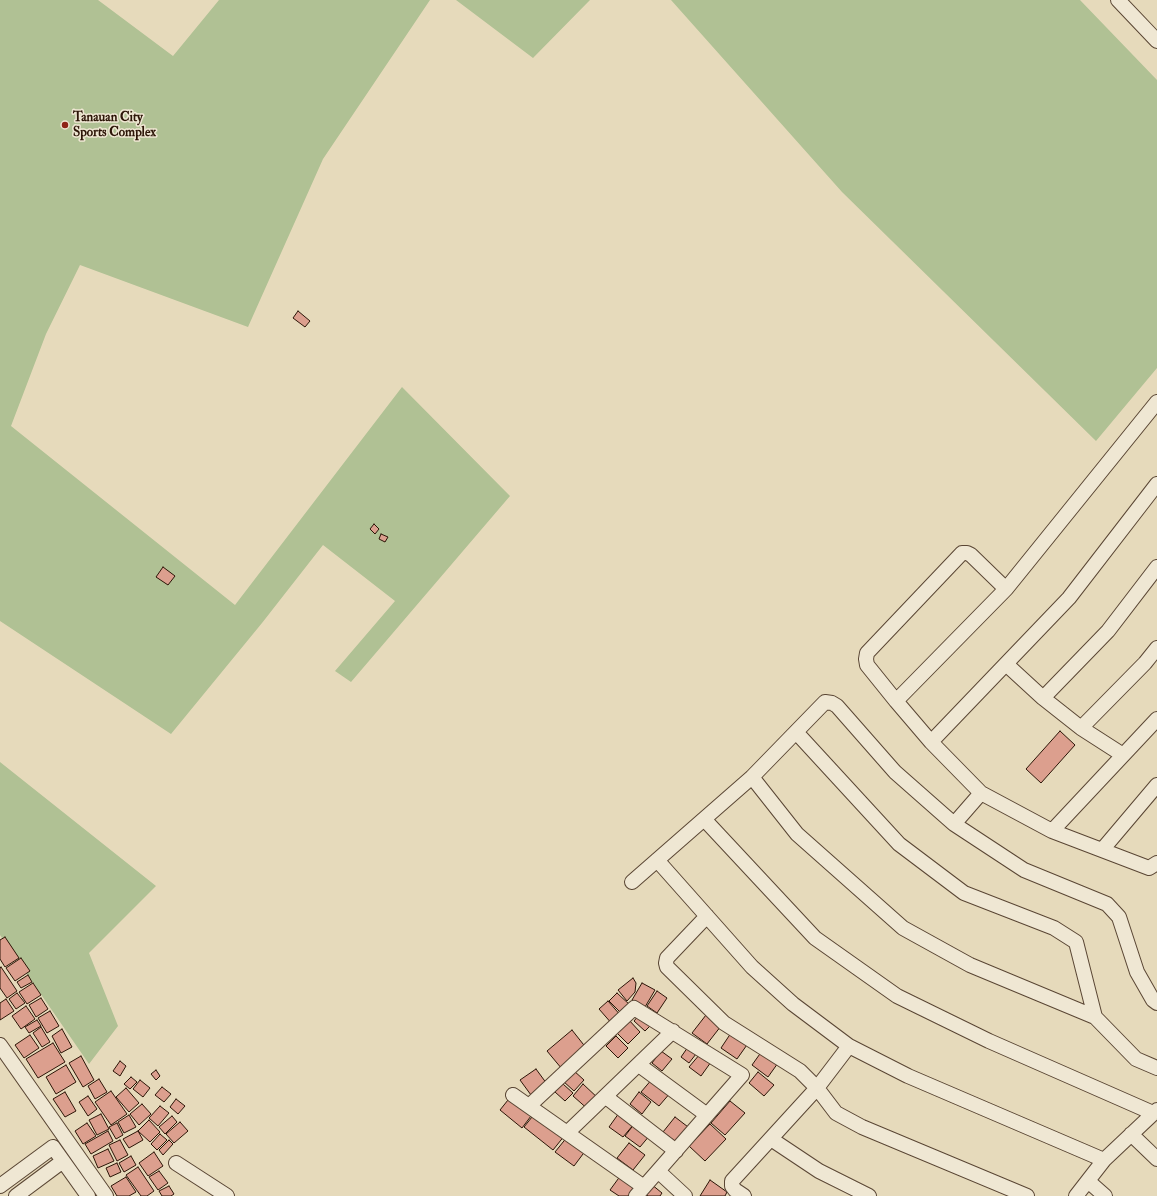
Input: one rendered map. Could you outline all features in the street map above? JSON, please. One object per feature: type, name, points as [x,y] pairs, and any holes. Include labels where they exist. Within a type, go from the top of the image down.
[{"type":"street","points":[[1118,0],[1155,34]]},
{"type":"street","points":[[896,701],[1006,589],[1157,402]]},
{"type":"street","points":[[931,742],[1069,598],[1157,484]]},
{"type":"street","points":[[1006,589],[971,555],[962,553],[867,653],[867,665],[931,742],[981,793],[1052,831],[1149,868],[1157,863]]},
{"type":"street","points":[[1042,698],[1108,631],[1157,567]]},
{"type":"street","points":[[1080,728],[1145,663],[1157,648]]},
{"type":"street","points":[[1006,664],[1042,698],[1080,728],[1123,755]]},
{"type":"street","points":[[632,882],[752,777],[825,702],[832,703],[837,706],[895,772],[954,824],[1024,870],[1107,904],[1118,917],[1137,972],[1153,1000],[1157,1003]]},
{"type":"street","points":[[1052,831],[1157,719]]},
{"type":"street","points":[[796,732],[899,844],[964,893],[1054,928],[1076,942],[1095,1017]]},
{"type":"street","points":[[752,777],[797,834],[903,928],[970,965],[1095,1017],[1136,1059],[1157,1068]]},
{"type":"street","points":[[1102,850],[1157,785]]},
{"type":"street","points":[[954,824],[981,793]]},
{"type":"street","points":[[704,819],[815,938],[897,996],[989,1041],[1155,1112],[1104,1160],[1076,1196]]},
{"type":"street","points":[[657,860],[752,967],[793,1004],[849,1046],[908,1076],[1104,1160]]},
{"type":"street","points":[[707,916],[667,958],[666,963],[667,967],[724,1023],[800,1071],[817,1088],[836,1112],[862,1127],[1027,1196]]},
{"type":"street","points":[[513,1094],[528,1106],[567,1133],[640,1191],[742,1075],[634,1008],[528,1106]]},
{"type":"street","points":[[567,1133],[673,1031]]},
{"type":"street","points":[[0,1045],[106,1196]]},
{"type":"street","points":[[744,1196],[735,1190],[732,1186],[732,1182],[817,1088],[849,1046]]},
{"type":"street","points":[[639,1065],[707,1115]]},
{"type":"street","points":[[606,1097],[676,1151]]},
{"type":"street","points":[[1131,1134],[1157,1159]]},
{"type":"street","points":[[771,1139],[819,1171],[869,1196]]},
{"type":"street","points":[[0,1186],[53,1147],[88,1196]]},
{"type":"street","points":[[16,1196],[63,1161]]},
{"type":"street","points":[[176,1163],[226,1196]]},
{"type":"street","points":[[658,1171],[685,1196]]},
{"type":"street","points":[[1088,1181],[1104,1196]]},
{"type":"green space","points":[[0,0],[98,0],[173,56],[219,0],[430,0],[323,159],[248,327],[80,265],[46,334],[11,426],[235,605],[402,387],[510,496],[351,682],[335,671],[395,601],[323,545],[262,623],[171,734],[0,621]]},
{"type":"green space","points":[[456,0],[590,0],[533,58]]},
{"type":"green space","points":[[671,0],[1080,0],[1157,80],[1157,368],[1096,441],[842,192]]},
{"type":"green space","points":[[0,762],[156,886],[89,953],[118,1026],[89,1064],[0,935]]},
{"type":"building","points":[[298,311],[310,321],[305,327],[293,318]]},
{"type":"building","points":[[374,524],[379,529],[375,534],[370,529]]},
{"type":"building","points":[[381,534],[388,537],[385,542],[379,539]]},
{"type":"building","points":[[163,567],[175,576],[168,585],[156,577]]},
{"type":"building","points":[[1060,731],[1075,745],[1041,783],[1026,769]]},
{"type":"building","points":[[5,937],[19,958],[5,967],[0,959],[0,940]]},
{"type":"building","points":[[21,958],[30,971],[15,981],[6,968]]},
{"type":"building","points":[[1,967],[17,991],[7,998],[0,988]]},
{"type":"building","points":[[28,975],[32,982],[21,988],[17,982]]},
{"type":"building","points":[[633,978],[636,983],[635,992],[627,1001],[618,990]]},
{"type":"building","points":[[33,983],[41,995],[27,1004],[19,992]]},
{"type":"building","points":[[642,983],[655,990],[645,1007],[632,1000]]},
{"type":"building","points":[[657,991],[667,998],[657,1013],[647,1006]]},
{"type":"building","points":[[17,993],[25,1003],[16,1009],[9,999]]},
{"type":"building","points":[[617,993],[630,1005],[622,1014],[609,1001]]},
{"type":"building","points":[[41,998],[48,1009],[36,1017],[29,1005]]},
{"type":"building","points":[[6,999],[14,1011],[0,1020],[0,1003]]},
{"type":"building","points":[[608,1001],[622,1017],[613,1025],[599,1009]]},
{"type":"building","points":[[26,1006],[35,1019],[21,1029],[12,1016]]},
{"type":"building","points":[[50,1011],[59,1026],[47,1033],[38,1018]]},
{"type":"building","points":[[639,1015],[651,1025],[645,1031],[634,1021]]},
{"type":"building","points":[[706,1015],[721,1026],[707,1044],[692,1033]]},
{"type":"building","points":[[628,1019],[640,1032],[628,1044],[615,1031]]},
{"type":"building","points":[[37,1020],[41,1026],[29,1033],[25,1027]]},
{"type":"building","points":[[41,1027],[50,1042],[42,1047],[33,1033]]},
{"type":"building","points":[[62,1029],[72,1047],[61,1053],[52,1036]]},
{"type":"building","points":[[572,1030],[587,1049],[562,1069],[547,1051]]},
{"type":"building","points":[[733,1030],[749,1042],[737,1059],[721,1048]]},
{"type":"building","points":[[30,1035],[39,1048],[24,1058],[15,1045]]},
{"type":"building","points":[[616,1036],[628,1048],[618,1058],[606,1046]]},
{"type":"building","points":[[53,1043],[65,1062],[38,1078],[26,1059]]},
{"type":"building","points":[[688,1047],[696,1054],[689,1063],[681,1057]]},
{"type":"building","points":[[661,1051],[672,1059],[662,1071],[652,1063]]},
{"type":"building","points":[[762,1051],[778,1063],[768,1077],[752,1065]]},
{"type":"building","points":[[700,1054],[711,1062],[701,1076],[689,1067]]},
{"type":"building","points":[[81,1056],[94,1080],[83,1087],[69,1063]]},
{"type":"building","points":[[120,1061],[126,1066],[120,1076],[113,1071]]},
{"type":"building","points":[[66,1065],[76,1082],[56,1094],[46,1077]]},
{"type":"building","points":[[536,1069],[547,1084],[531,1095],[520,1080]]},
{"type":"building","points":[[156,1070],[160,1076],[156,1080],[151,1074]]},
{"type":"building","points":[[573,1070],[584,1080],[574,1091],[563,1081]]},
{"type":"building","points":[[758,1072],[774,1085],[764,1096],[749,1083]]},
{"type":"building","points":[[131,1077],[137,1082],[130,1089],[124,1084]]},
{"type":"building","points":[[653,1078],[671,1092],[659,1106],[641,1092]]},
{"type":"building","points":[[99,1079],[107,1092],[95,1099],[88,1086]]},
{"type":"building","points":[[140,1080],[150,1088],[143,1097],[133,1089]]},
{"type":"building","points":[[563,1084],[573,1093],[565,1101],[555,1092]]},
{"type":"building","points":[[583,1084],[600,1100],[590,1111],[573,1096]]},
{"type":"building","points":[[162,1087],[171,1094],[164,1102],[155,1095]]},
{"type":"building","points":[[126,1088],[139,1103],[129,1112],[116,1097]]},
{"type":"building","points":[[111,1091],[127,1114],[111,1125],[95,1102]]},
{"type":"building","points":[[65,1092],[76,1111],[65,1117],[53,1099]]},
{"type":"building","points":[[639,1092],[651,1102],[642,1114],[630,1104]]},
{"type":"building","points":[[512,1095],[534,1112],[522,1128],[500,1110]]},
{"type":"building","points":[[88,1096],[97,1109],[88,1116],[79,1102]]},
{"type":"building","points":[[176,1099],[185,1106],[178,1114],[170,1107]]},
{"type":"building","points":[[730,1101],[745,1113],[725,1135],[711,1123]]},
{"type":"building","points":[[142,1104],[151,1114],[139,1125],[130,1114]]},
{"type":"building","points":[[160,1106],[169,1113],[158,1126],[149,1118]]},
{"type":"building","points":[[536,1112],[565,1135],[553,1150],[524,1127]]},
{"type":"building","points":[[619,1113],[634,1124],[623,1137],[609,1127]]},
{"type":"building","points":[[101,1114],[109,1129],[97,1135],[89,1120]]},
{"type":"building","points":[[129,1115],[136,1127],[124,1133],[118,1122]]},
{"type":"building","points":[[172,1116],[177,1122],[165,1134],[159,1127]]},
{"type":"building","points":[[675,1117],[692,1130],[680,1145],[663,1132]]},
{"type":"building","points":[[149,1120],[160,1132],[150,1142],[138,1131]]},
{"type":"building","points":[[180,1122],[188,1131],[174,1143],[166,1134]]},
{"type":"building","points":[[87,1123],[96,1136],[83,1144],[75,1131]]},
{"type":"building","points":[[117,1123],[123,1135],[116,1139],[109,1127]]},
{"type":"building","points":[[635,1123],[650,1135],[640,1147],[625,1136]]},
{"type":"building","points":[[710,1124],[726,1139],[705,1161],[689,1146]]},
{"type":"building","points":[[108,1131],[113,1141],[91,1154],[85,1144]]},
{"type":"building","points":[[138,1131],[143,1140],[129,1148],[123,1139]]},
{"type":"building","points":[[160,1134],[167,1140],[157,1150],[151,1144]]},
{"type":"building","points":[[568,1136],[586,1150],[574,1166],[555,1152]]},
{"type":"building","points":[[120,1140],[128,1155],[117,1161],[109,1145]]},
{"type":"building","points":[[169,1140],[173,1144],[163,1155],[159,1150]]},
{"type":"building","points":[[629,1143],[645,1155],[633,1170],[617,1158]]},
{"type":"building","points":[[108,1149],[114,1161],[98,1168],[93,1156]]},
{"type":"building","points":[[154,1152],[163,1166],[148,1176],[139,1163]]},
{"type":"building","points":[[131,1156],[136,1165],[124,1172],[119,1163]]},
{"type":"building","points":[[117,1163],[121,1172],[110,1177],[106,1168]]},
{"type":"building","points":[[138,1167],[154,1191],[147,1196],[141,1196],[126,1175]]},
{"type":"building","points":[[159,1171],[168,1183],[158,1190],[149,1177]]},
{"type":"building","points":[[621,1175],[636,1186],[628,1196],[619,1196],[610,1190]]},
{"type":"building","points":[[126,1177],[136,1192],[129,1196],[117,1196],[111,1186]]},
{"type":"building","points":[[710,1180],[727,1192],[725,1196],[700,1196]]},
{"type":"building","points":[[651,1184],[662,1193],[660,1196],[648,1196],[644,1193]]},
{"type":"building","points":[[169,1186],[174,1194],[171,1196],[162,1196],[159,1191]]},
{"type":"place","name":"Tanauan City Sports Complex","points":[[65,125]]}]
